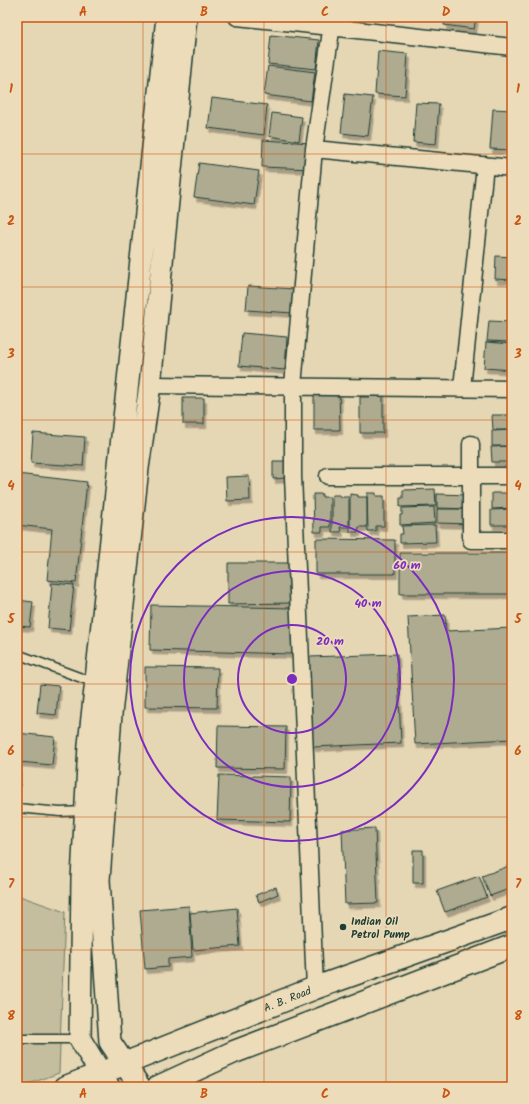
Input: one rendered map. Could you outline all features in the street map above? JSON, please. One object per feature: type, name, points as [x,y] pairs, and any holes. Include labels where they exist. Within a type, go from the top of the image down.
[{"type":"main road","name":"A. B. Road","points":[[66,1087],[105,1080],[125,1063],[315,988],[512,918]]},
{"type":"main road","points":[[158,1087],[234,1052],[512,946]]},
{"type":"street","points":[[105,1080],[80,1039],[82,880],[86,811],[96,684],[167,17]]},
{"type":"street","points":[[140,1087],[110,1042],[99,880],[111,714],[138,468],[150,385],[186,17]]},
{"type":"street","points":[[237,17],[333,22],[512,47]]},
{"type":"street","points":[[315,988],[293,476],[293,386],[314,149],[333,22]]},
{"type":"street","points":[[314,149],[512,168]]},
{"type":"street","points":[[462,388],[485,165]]},
{"type":"street","points":[[150,385],[462,388],[512,390]]},
{"type":"street","points":[[471,444],[471,540],[512,540]]},
{"type":"street","points":[[328,476],[512,476]]},
{"type":"lane","points":[[17,654],[96,684]]},
{"type":"lane","points":[[17,808],[60,812],[86,811]]},
{"type":"lane","points":[[17,1039],[80,1039]]},
{"type":"shaded area","points":[[17,895],[65,912],[59,1073],[21,1087],[17,1087]]},
{"type":"building","points":[[445,17],[476,17],[474,29],[444,25]]},
{"type":"building","points":[[271,35],[319,40],[316,69],[268,64]]},
{"type":"building","points":[[378,51],[408,54],[405,96],[375,94]]},
{"type":"building","points":[[268,66],[315,72],[311,101],[264,95]]},
{"type":"building","points":[[345,94],[373,97],[368,136],[341,133]]},
{"type":"building","points":[[212,98],[267,105],[264,135],[208,128]]},
{"type":"building","points":[[416,103],[439,104],[436,144],[413,142]]},
{"type":"building","points":[[493,109],[512,110],[512,150],[490,149]]},
{"type":"building","points":[[272,113],[302,117],[299,141],[269,136]]},
{"type":"building","points":[[263,140],[312,143],[311,169],[262,167]]},
{"type":"building","points":[[199,163],[259,171],[254,205],[194,197]]},
{"type":"building","points":[[496,256],[512,257],[512,280],[495,279]]},
{"type":"building","points":[[248,286],[295,289],[293,313],[246,310]]},
{"type":"building","points":[[489,321],[512,322],[512,342],[487,341]]},
{"type":"building","points":[[242,333],[287,337],[285,370],[239,366]]},
{"type":"building","points":[[486,342],[512,344],[512,370],[484,368]]},
{"type":"building","points":[[314,389],[339,389],[340,430],[314,430]]},
{"type":"building","points":[[369,393],[383,393],[383,433],[360,433],[360,397],[369,397]]},
{"type":"building","points":[[183,398],[204,398],[204,424],[183,424]]},
{"type":"building","points":[[492,415],[512,415],[512,430],[493,430]]},
{"type":"building","points":[[512,430],[512,446],[492,446],[492,431]]},
{"type":"building","points":[[33,433],[85,437],[83,466],[31,463]]},
{"type":"building","points":[[512,446],[512,462],[492,462],[491,447]]},
{"type":"building","points":[[273,461],[285,461],[285,478],[273,479]]},
{"type":"building","points":[[17,474],[87,482],[76,583],[47,580],[52,529],[17,525]]},
{"type":"building","points":[[249,476],[250,500],[227,501],[226,477]]},
{"type":"building","points":[[435,489],[436,506],[400,507],[400,498],[403,498],[403,490]]},
{"type":"building","points":[[367,493],[376,493],[376,496],[384,496],[384,526],[376,526],[376,531],[368,531]]},
{"type":"building","points":[[492,493],[512,493],[512,508],[492,509]]},
{"type":"building","points":[[313,494],[322,494],[322,497],[330,497],[330,527],[322,527],[322,532],[314,532]]},
{"type":"building","points":[[350,494],[358,495],[358,497],[367,497],[367,527],[359,527],[358,532],[350,532]]},
{"type":"building","points":[[437,494],[470,495],[470,509],[437,508]]},
{"type":"building","points":[[332,495],[349,497],[349,527],[340,527],[341,532],[332,532]]},
{"type":"building","points":[[434,507],[435,523],[400,525],[402,508]]},
{"type":"building","points":[[437,509],[470,509],[470,524],[437,523]]},
{"type":"building","points":[[512,509],[512,525],[491,525],[491,510]]},
{"type":"building","points":[[435,525],[436,542],[400,543],[400,534],[403,534],[402,526]]},
{"type":"building","points":[[316,539],[395,540],[395,574],[316,574]]},
{"type":"building","points":[[400,553],[512,553],[512,594],[400,594]]},
{"type":"building","points":[[228,563],[292,563],[292,603],[228,604]]},
{"type":"building","points":[[52,583],[74,585],[69,630],[48,628]]},
{"type":"building","points":[[17,600],[33,602],[30,627],[17,626]]},
{"type":"building","points":[[151,605],[293,608],[292,654],[150,650]]},
{"type":"building","points":[[445,615],[446,631],[512,628],[512,739],[415,744],[408,617]]},
{"type":"building","points":[[397,654],[401,743],[313,747],[309,657]]},
{"type":"building","points":[[145,667],[218,668],[217,708],[145,707]]},
{"type":"building","points":[[40,684],[59,686],[56,715],[37,713]]},
{"type":"building","points":[[218,726],[286,727],[285,769],[217,768]]},
{"type":"building","points":[[17,733],[55,737],[52,765],[19,762],[18,783]]},
{"type":"building","points":[[219,775],[291,777],[290,822],[217,820]]},
{"type":"building","points":[[375,828],[378,903],[345,904],[342,830]]},
{"type":"building","points":[[413,850],[423,850],[423,883],[413,883]]},
{"type":"building","points":[[512,865],[512,888],[490,896],[482,876]]},
{"type":"building","points":[[479,876],[487,897],[445,912],[437,891]]},
{"type":"building","points":[[276,887],[278,894],[259,902],[256,895]]},
{"type":"building","points":[[189,906],[192,957],[168,959],[168,967],[145,969],[140,910]]},
{"type":"building","points":[[237,908],[240,946],[193,950],[190,913]]},
{"type":"place","name":"Indian Oil Petrol Pump","points":[[343,927]]}]
